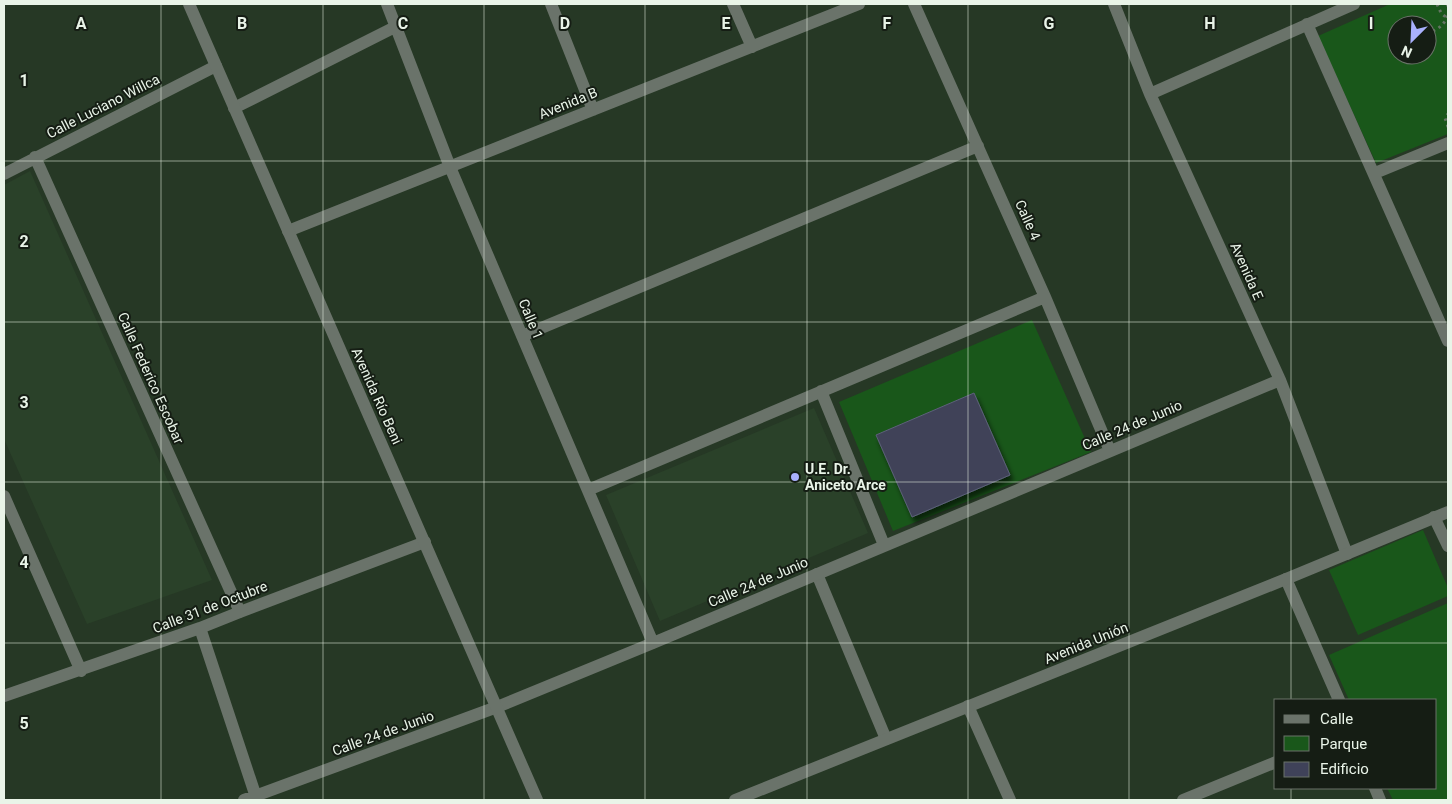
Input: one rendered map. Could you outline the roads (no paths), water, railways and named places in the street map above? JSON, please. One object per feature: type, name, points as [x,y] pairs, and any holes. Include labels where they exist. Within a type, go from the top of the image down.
[{"type":"street","name":"Avenida Río Beni","points":[[188,4],[537,800]]},
{"type":"street","name":"Calle 1","points":[[388,4],[450,166],[653,643]]},
{"type":"street","points":[[551,4],[593,110]]},
{"type":"street","points":[[733,4],[752,47]]},
{"type":"street","name":"Avenida B","points":[[288,231],[859,4]]},
{"type":"street","name":"Calle 4","points":[[914,4],[1045,297],[1110,451]]},
{"type":"street","name":"Avenida E","points":[[1114,4],[1150,94],[1280,380],[1347,554]]},
{"type":"street","points":[[1150,94],[1354,4]]},
{"type":"street","points":[[1307,24],[1445,323],[1448,341]]},
{"type":"street","points":[[234,108],[397,26]]},
{"type":"street","name":"Calle Luciano Willca","points":[[4,174],[216,66]]},
{"type":"street","points":[[1375,173],[1448,143]]},
{"type":"street","points":[[522,336],[978,146]]},
{"type":"street","name":"Calle Federico Escobar","points":[[35,157],[240,612]]},
{"type":"street","points":[[588,490],[1045,297]]},
{"type":"street","name":"Calle 24 de Junio","points":[[252,799],[497,707],[1280,380]]},
{"type":"street","points":[[821,390],[884,545]]},
{"type":"street","points":[[4,497],[81,671]]},
{"type":"street","name":"Avenida Unión","points":[[735,800],[1448,512]]},
{"type":"street","points":[[1434,517],[1448,546]]},
{"type":"street","name":"Calle 31 de Octubre","points":[[4,696],[81,671],[200,628],[424,542]]},
{"type":"street","points":[[817,574],[886,740]]},
{"type":"street","points":[[1286,579],[1339,699]]},
{"type":"street","points":[[200,628],[252,799]]},
{"type":"street","points":[[968,706],[1010,800]]},
{"type":"street","points":[[1183,800],[1274,763]]},
{"type":"place","name":"U.E. Dr. Aniceto Arce","points":[[795,477]]}]
